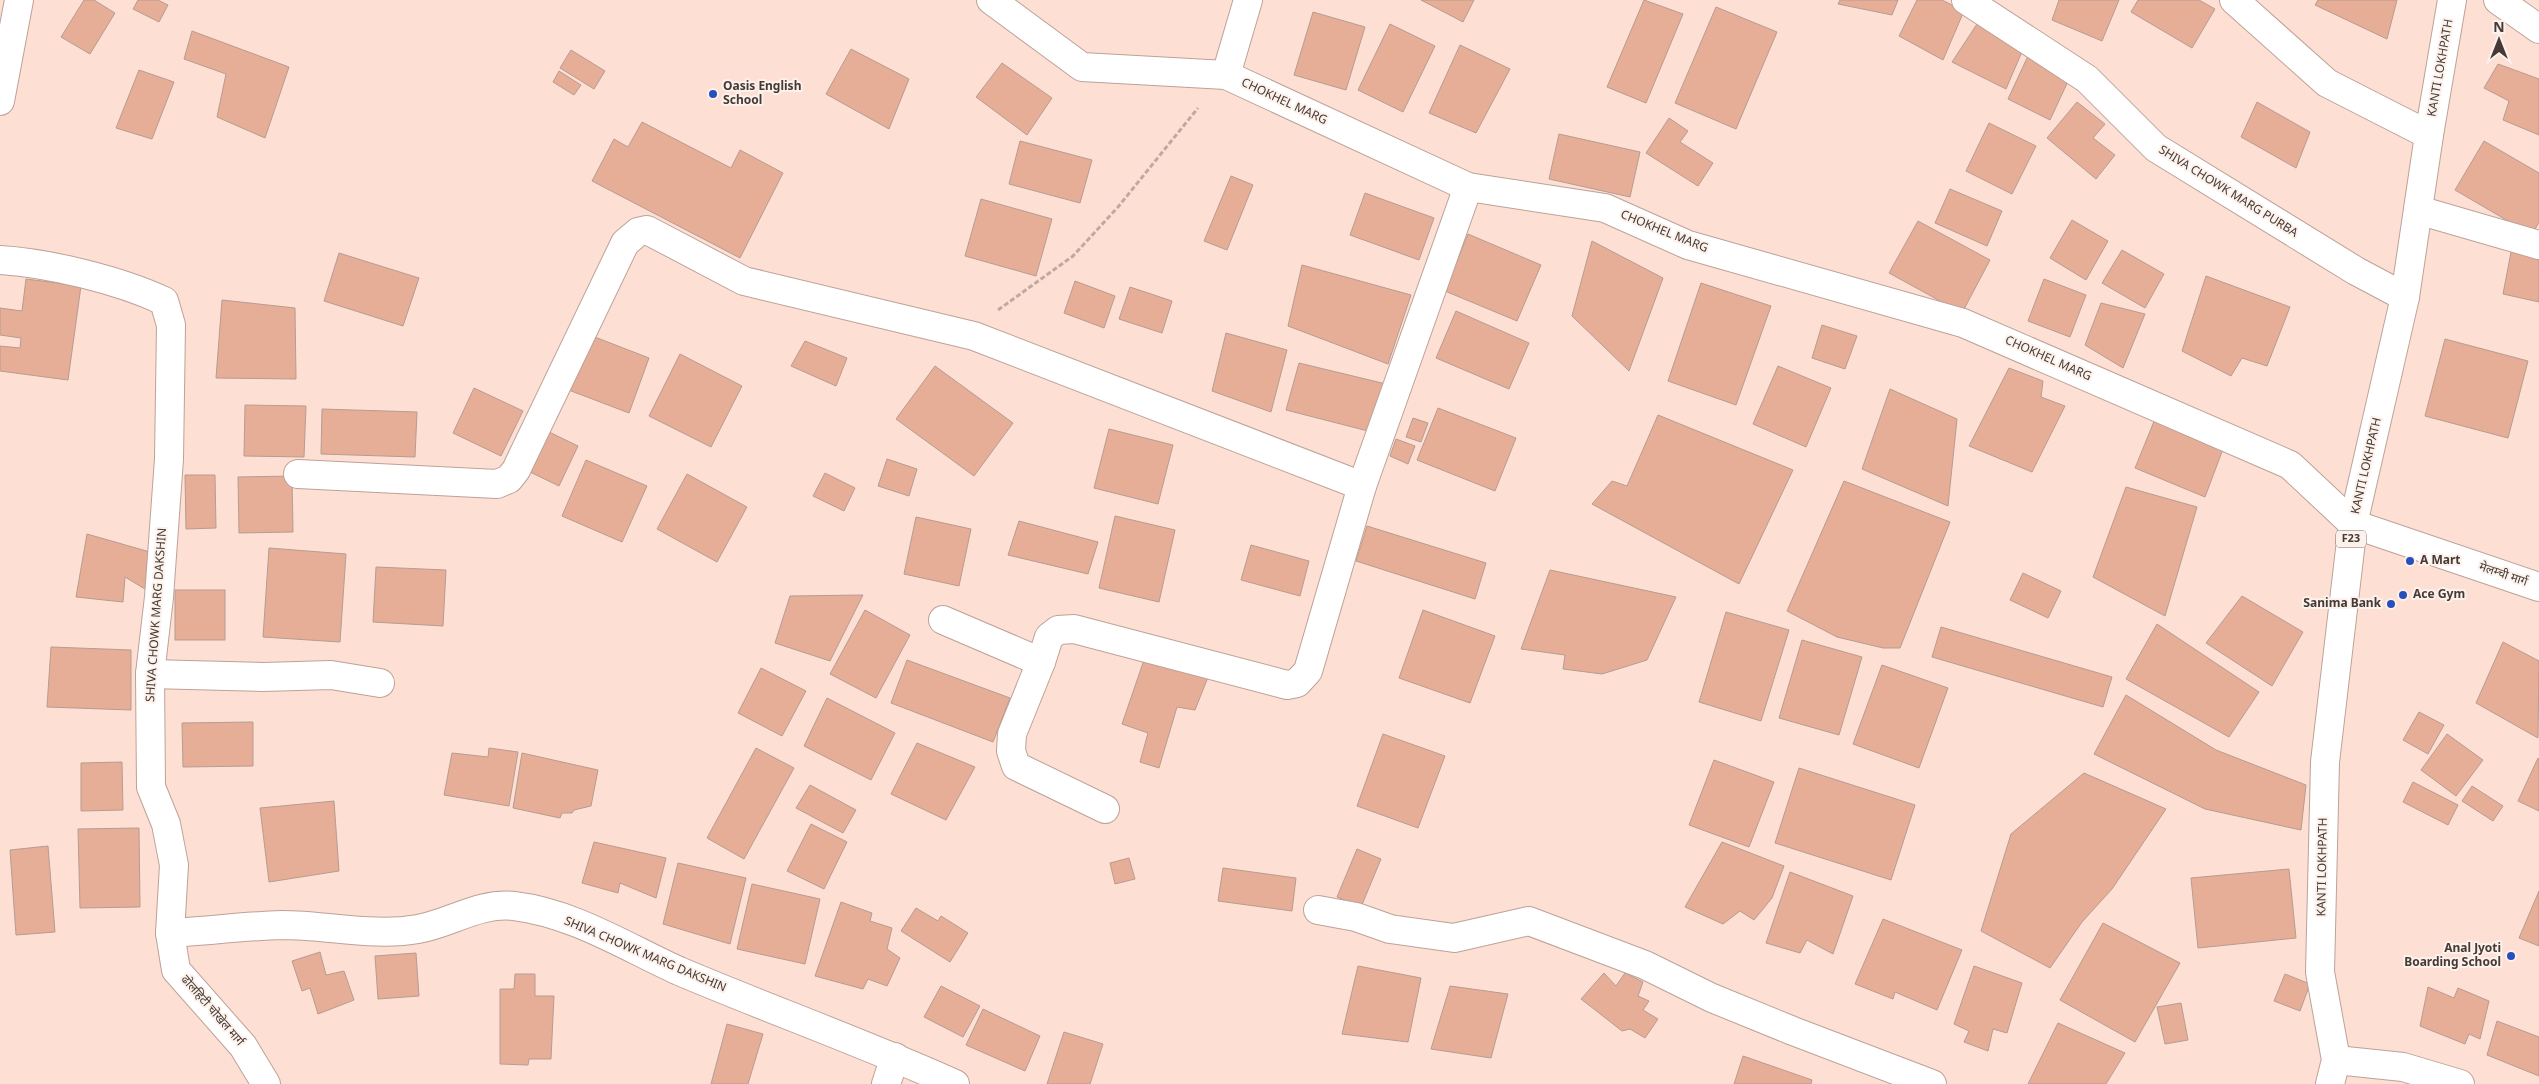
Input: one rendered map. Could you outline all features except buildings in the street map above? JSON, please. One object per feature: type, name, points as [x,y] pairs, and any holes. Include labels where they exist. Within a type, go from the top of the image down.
[{"type":"street","points":[[0,101],[19,0]]},
{"type":"street","name":"CHOKHEL MARG","points":[[991,0],[1082,67],[1226,75],[1468,187],[1605,208],[1688,245],[1963,323],[2290,465],[2353,524]]},
{"type":"street","points":[[1226,75],[1248,0]]},
{"type":"street","name":"SHIVA CHOWK MARG PURBA","points":[[1966,0],[2087,79],[2156,148],[2356,271],[2405,297]]},
{"type":"street","points":[[2234,0],[2327,83],[2429,135]]},
{"type":"street","name":"KANTI LOKHPATH","points":[[2333,1072],[2320,972],[2325,762],[2353,524],[2405,297],[2429,135],[2452,0]]},
{"type":"street","points":[[2498,0],[2539,29]]},
{"type":"street","points":[[1105,809],[1016,766],[1012,751],[1012,734],[1042,662],[1049,637],[1058,630],[1074,628],[1287,685],[1297,683],[1308,671],[1362,486],[1468,187]]},
{"type":"street","points":[[2418,210],[2539,245]]},
{"type":"street","points":[[298,474],[497,484],[509,479],[516,470],[625,243],[638,232],[647,230],[744,281],[974,336],[1362,486]]},
{"type":"street","name":"SHIVA CHOWK MARG DAKSHIN","points":[[0,260],[34,262],[144,291],[164,301],[171,324],[168,459],[159,597],[150,674],[151,787],[166,824],[174,864],[170,933],[282,925],[389,931],[418,929],[486,906],[512,906],[534,910],[584,926],[680,971],[895,1057],[955,1084]]},
{"type":"street","name":"मेलम्ची मार्ग","points":[[2353,524],[2539,587]]},
{"type":"street","points":[[943,620],[1042,662]]},
{"type":"street","points":[[150,674],[262,677],[331,675],[380,684]]},
{"type":"street","points":[[1318,910],[1356,917],[1390,929],[1454,938],[1528,921],[1645,965],[1712,998],[1932,1084]]},
{"type":"street","name":"ढोलहिटी चोखेल मार्ग","points":[[170,933],[176,970],[243,1046],[266,1084]]},
{"type":"street","points":[[886,1084],[895,1057]]},
{"type":"street","points":[[2333,1072],[2403,1068],[2460,1084]]},
{"type":"path","points":[[974,336],[1000,308],[1073,256],[1118,206],[1226,75]]},
{"type":"place","name":"Oasis English School","points":[[713,94]]},
{"type":"place","name":"A Mart","points":[[2410,561]]},
{"type":"place","name":"Ace Gym","points":[[2403,595]]},
{"type":"place","name":"Sanima Bank","points":[[2391,604]]},
{"type":"place","name":"Anal Jyoti Boarding School","points":[[2511,956]]}]
